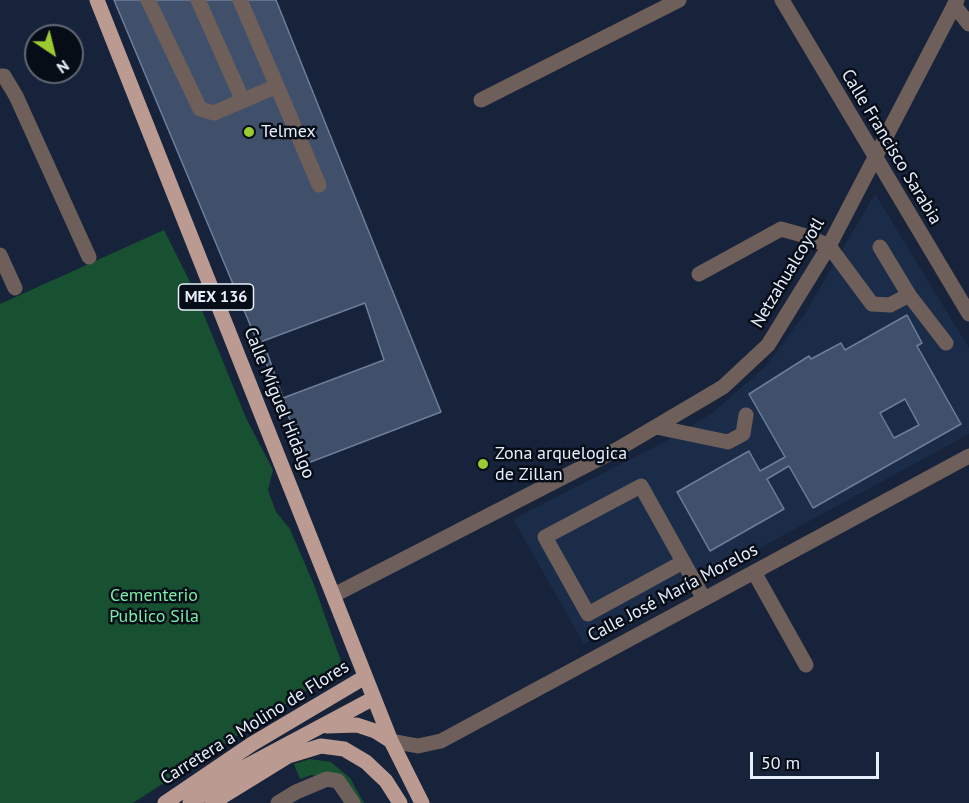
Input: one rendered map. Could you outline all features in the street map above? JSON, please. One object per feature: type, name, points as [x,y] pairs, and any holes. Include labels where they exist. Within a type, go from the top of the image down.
[{"type":"main road","name":"Calle Míguel Hidalgo","points":[[97,0],[393,747],[422,803]]},
{"type":"main road","name":"Carretera a Molino de Flores","points":[[165,803],[252,744],[365,677]]},
{"type":"main road","name":"Carretera a Molino de Flores","points":[[190,803],[239,770],[309,730],[374,698]]},
{"type":"main road","points":[[309,730],[339,724],[357,725],[375,731],[393,747]]},
{"type":"main road","points":[[212,803],[288,756],[321,746],[344,748],[366,762],[386,781],[400,803]]},
{"type":"main road","name":"Calle Míguel Hidalgo","points":[[393,747],[400,803]]},
{"type":"street","points":[[148,0],[200,109],[214,113],[277,86]]},
{"type":"street","points":[[198,0],[243,101]]},
{"type":"street","points":[[240,0],[319,185]]},
{"type":"street","points":[[481,100],[679,0]]},
{"type":"street","name":"Calle Francisco Sarabia","points":[[782,0],[875,160],[969,314]]},
{"type":"street","name":"Netzahualcoyotl","points":[[334,595],[656,427],[723,387],[768,345],[829,246],[956,3]]},
{"type":"street","points":[[956,3],[969,24]]},
{"type":"street","points":[[0,76],[4,76],[16,96],[88,257]]},
{"type":"street","points":[[699,274],[781,229],[829,246],[872,304],[890,305],[909,295]]},
{"type":"street","points":[[880,247],[909,295],[946,344]]},
{"type":"street","points":[[0,255],[15,288]]},
{"type":"street","points":[[656,427],[728,442],[743,434],[746,415]]},
{"type":"street","name":"Calle José María Morelos","points":[[393,747],[418,746],[441,741],[969,456]]},
{"type":"street","points":[[684,562],[588,614],[545,537],[642,486],[684,562],[704,599]]},
{"type":"street","points":[[754,572],[806,665]]},
{"type":"street","points":[[278,803],[299,797],[327,779],[338,781],[353,803]]},
{"type":"shaded area","points":[[875,194],[969,348],[969,434],[584,644],[513,519],[668,440],[712,413],[765,367],[804,315]]},
{"type":"green space","name":"Cementerio Publico Sila","points":[[164,230],[193,288],[246,418],[273,470],[268,490],[276,512],[290,529],[314,585],[343,667],[133,803],[0,803],[0,304]]},
{"type":"green space","points":[[310,759],[331,762],[350,778],[364,803],[358,803],[325,777],[311,775],[300,779],[294,764]]},
{"type":"building","name":"Telmex","points":[[114,0],[276,0],[441,412],[308,463]]},
{"type":"building","points":[[365,303],[384,360],[283,398],[263,341]]},
{"type":"building","points":[[907,315],[922,343],[917,346],[961,424],[813,508],[789,466],[767,479],[784,509],[710,551],[677,492],[749,451],[760,471],[785,457],[749,394],[809,356],[811,359],[841,343],[845,350]],"holes":[[[905,399],[919,425],[894,438],[880,413]]]},
{"type":"place","name":"Telmex","points":[[249,132]]},
{"type":"place","name":"Zona arquelogica de Zillan","points":[[483,464]]}]
